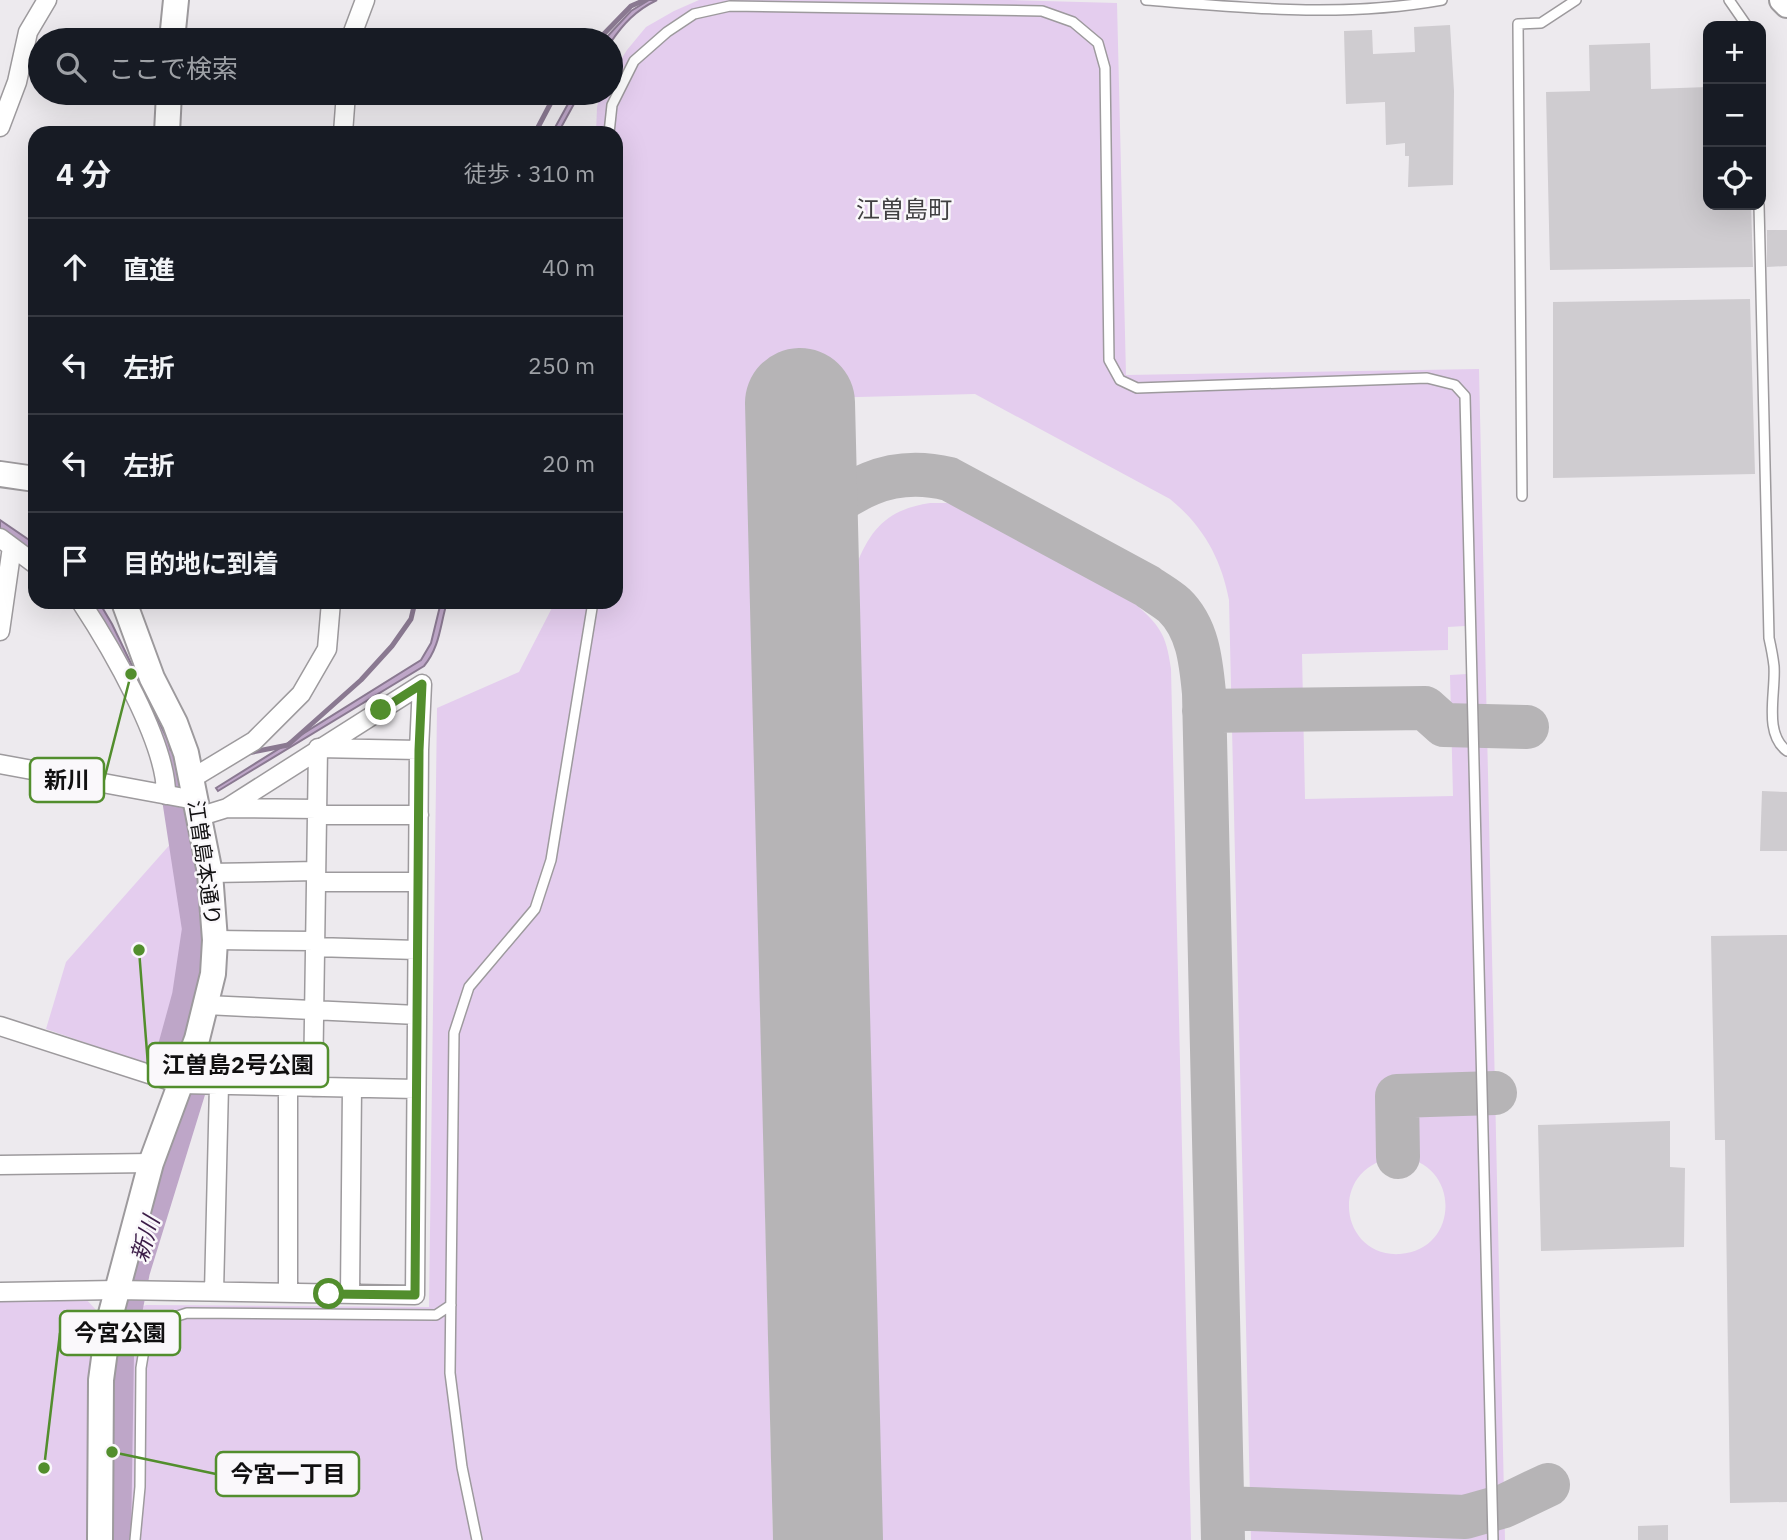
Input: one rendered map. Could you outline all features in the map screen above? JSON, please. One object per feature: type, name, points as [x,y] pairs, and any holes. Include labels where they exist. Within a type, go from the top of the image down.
[{"type":"street","points":[[30,28],[47,0]]},
{"type":"street","points":[[174,28],[177,0]]},
{"type":"street","points":[[354,28],[365,0]]},
{"type":"street","points":[[1782,0],[1787,5]]},
{"type":"street","points":[[0,127],[17,82],[28,32]]},
{"type":"street","points":[[167,126],[168,105]]},
{"type":"street","points":[[343,126],[344,105]]},
{"type":"street","points":[[0,474],[28,478]]},
{"type":"street","points":[[6,542],[28,559]]},
{"type":"street","points":[[0,631],[6,542]]},
{"type":"street","points":[[85,609],[106,641],[155,743],[167,783],[166,795]]},
{"type":"street","name":"江曽島本通り","points":[[100,1540],[101,1380],[106,1339],[116,1290],[151,1163],[197,1039],[213,974],[215,940],[210,873],[195,799],[175,723],[152,678],[127,609]]},
{"type":"street","points":[[195,799],[301,694],[327,649],[330,609]]},
{"type":"street","points":[[0,1292],[116,1290],[415,1295],[419,750],[422,684],[227,808]]},
{"type":"street","points":[[318,748],[419,750]]},
{"type":"street","points":[[313,1087],[318,748]]},
{"type":"street","points":[[0,764],[195,799],[227,808],[419,815]]},
{"type":"street","points":[[210,873],[418,882]]},
{"type":"street","points":[[215,940],[417,950]]},
{"type":"street","points":[[206,1005],[417,1015]]},
{"type":"street","points":[[0,1026],[180,1084],[416,1089]]},
{"type":"street","points":[[214,1292],[219,1085]]},
{"type":"street","points":[[288,1086],[288,1293]]},
{"type":"street","points":[[350,1294],[352,1088]]},
{"type":"street","points":[[0,1165],[151,1163]]},
{"type":"lane","points":[[1146,0],[1317,12],[1385,8],[1442,0]]},
{"type":"lane","points":[[1522,496],[1518,24],[1541,23],[1576,0]]},
{"type":"lane","points":[[1729,0],[1744,21]]},
{"type":"lane","points":[[623,84],[634,61],[667,32],[694,14],[730,6],[1041,11],[1073,22],[1098,43],[1105,68],[1109,360],[1121,380],[1137,388],[1427,378],[1455,385],[1465,396],[1493,1540]]},
{"type":"lane","points":[[610,126],[612,105]]},
{"type":"lane","points":[[1759,210],[1769,638],[1774,665],[1773,730],[1777,741],[1787,751]]},
{"type":"lane","points":[[477,1540],[462,1467],[450,1373],[454,1033],[469,987],[535,909],[551,860],[592,609]]},
{"type":"lane","points":[[135,1540],[140,1487],[141,1368],[146,1338],[165,1320],[187,1313],[436,1315],[451,1305]]},
{"type":"shaded area","points":[[649,0],[657,0],[643,8],[621,28],[615,28],[631,11]]},
{"type":"shaded area","points":[[699,0],[1010,0],[1117,3],[1126,375],[1479,369],[1505,1540],[1251,1540],[1229,600],[1226,585],[1209,544],[1192,520],[1170,499],[975,394],[746,400],[773,1540],[125,1540],[130,1323],[137,1309],[146,1305],[429,1307],[437,708],[519,672],[551,609],[623,609],[623,126],[596,126],[597,107],[623,105],[623,56],[646,27]],"holes":[[[1465,626],[1467,674],[1450,675],[1453,796],[1305,799],[1302,654],[1448,650],[1448,627]],[[1398,1157],[1419,1162],[1433,1173],[1442,1188],[1446,1206],[1443,1223],[1434,1238],[1420,1249],[1400,1254],[1379,1251],[1364,1242],[1354,1227],[1349,1210],[1351,1192],[1359,1176],[1375,1164]]]},
{"type":"shaded area","points":[[567,105],[573,105],[562,126],[556,126]]},
{"type":"shaded area","points":[[930,503],[947,503],[968,510],[1132,601],[1155,623],[1167,646],[1171,669],[1191,1540],[881,1540],[858,561],[870,538],[885,521],[904,510]]},
{"type":"shaded area","points":[[0,520],[28,539],[28,550],[0,529]]},
{"type":"shaded area","points":[[91,609],[103,609],[112,624],[168,740],[176,770],[169,771]]},
{"type":"shaded area","points":[[439,609],[445,609],[439,636],[424,666],[218,791],[216,788],[421,660],[431,643]]},
{"type":"shaded area","points":[[181,819],[187,819],[195,860],[203,944],[198,986],[184,1033],[176,1030],[189,988],[193,925]]},
{"type":"shaded area","points":[[189,823],[203,939],[196,993],[170,1072],[46,1029],[66,962]]},
{"type":"shaded area","points":[[85,1298],[97,1311],[89,1397],[88,1540],[0,1540],[0,1299]]},
{"type":"building","points":[[1450,25],[1454,91],[1453,185],[1408,187],[1409,156],[1405,156],[1405,143],[1386,145],[1385,102],[1346,104],[1344,31],[1372,30],[1373,54],[1415,52],[1414,27]]},
{"type":"building","points":[[1650,43],[1651,89],[1703,87],[1703,210],[1751,210],[1753,267],[1550,270],[1546,92],[1590,91],[1589,45]]},
{"type":"building","points":[[1767,230],[1787,230],[1787,266],[1767,267]]},
{"type":"building","points":[[1750,299],[1755,474],[1553,478],[1553,302]]},
{"type":"building","points":[[1762,791],[1787,792],[1787,851],[1760,851]]},
{"type":"building","points":[[1787,935],[1787,1502],[1730,1503],[1725,1140],[1715,1140],[1711,936]]},
{"type":"building","points":[[1670,1121],[1670,1167],[1685,1168],[1684,1247],[1541,1251],[1538,1125]]},
{"type":"building","points":[[1668,1525],[1668,1540],[1638,1540],[1638,1526]]},
{"type":"waterway","points":[[610,28],[631,6],[645,0]]},
{"type":"waterway","points":[[539,126],[550,105]]},
{"type":"waterway","points":[[248,753],[288,745],[361,680],[392,646],[411,619],[413,609]]},
{"type":"waterway","name":"新川","points":[[116,1540],[119,1354],[135,1271],[192,1086],[168,1065],[187,996],[197,929],[172,766]]},
{"type":"taxiway","points":[[803,528],[837,502],[870,484],[907,475],[949,479],[1147,586],[1174,605],[1193,635],[1200,658],[1204,693],[1223,1540]]},
{"type":"taxiway","points":[[1204,711],[1425,708],[1444,725],[1527,727]]},
{"type":"taxiway","points":[[1398,1157],[1397,1096],[1495,1093]]},
{"type":"taxiway","points":[[1223,1508],[1465,1517],[1504,1506],[1548,1485]]},
{"type":"runway","points":[[800,403],[828,1540]]},
{"type":"place","name":"新川","points":[[131,674]]},
{"type":"place","name":"江曽島2号公園","points":[[139,950]]},
{"type":"place","name":"今宮一丁目","points":[[112,1452]]},
{"type":"place","name":"今宮公園","points":[[44,1468]]},
{"type":"district","name":"江曽島町","points":[[904,210]]},
{"type":"route","points":[[329,1294],[415,1295],[419,750],[422,684],[381,710]]}]
